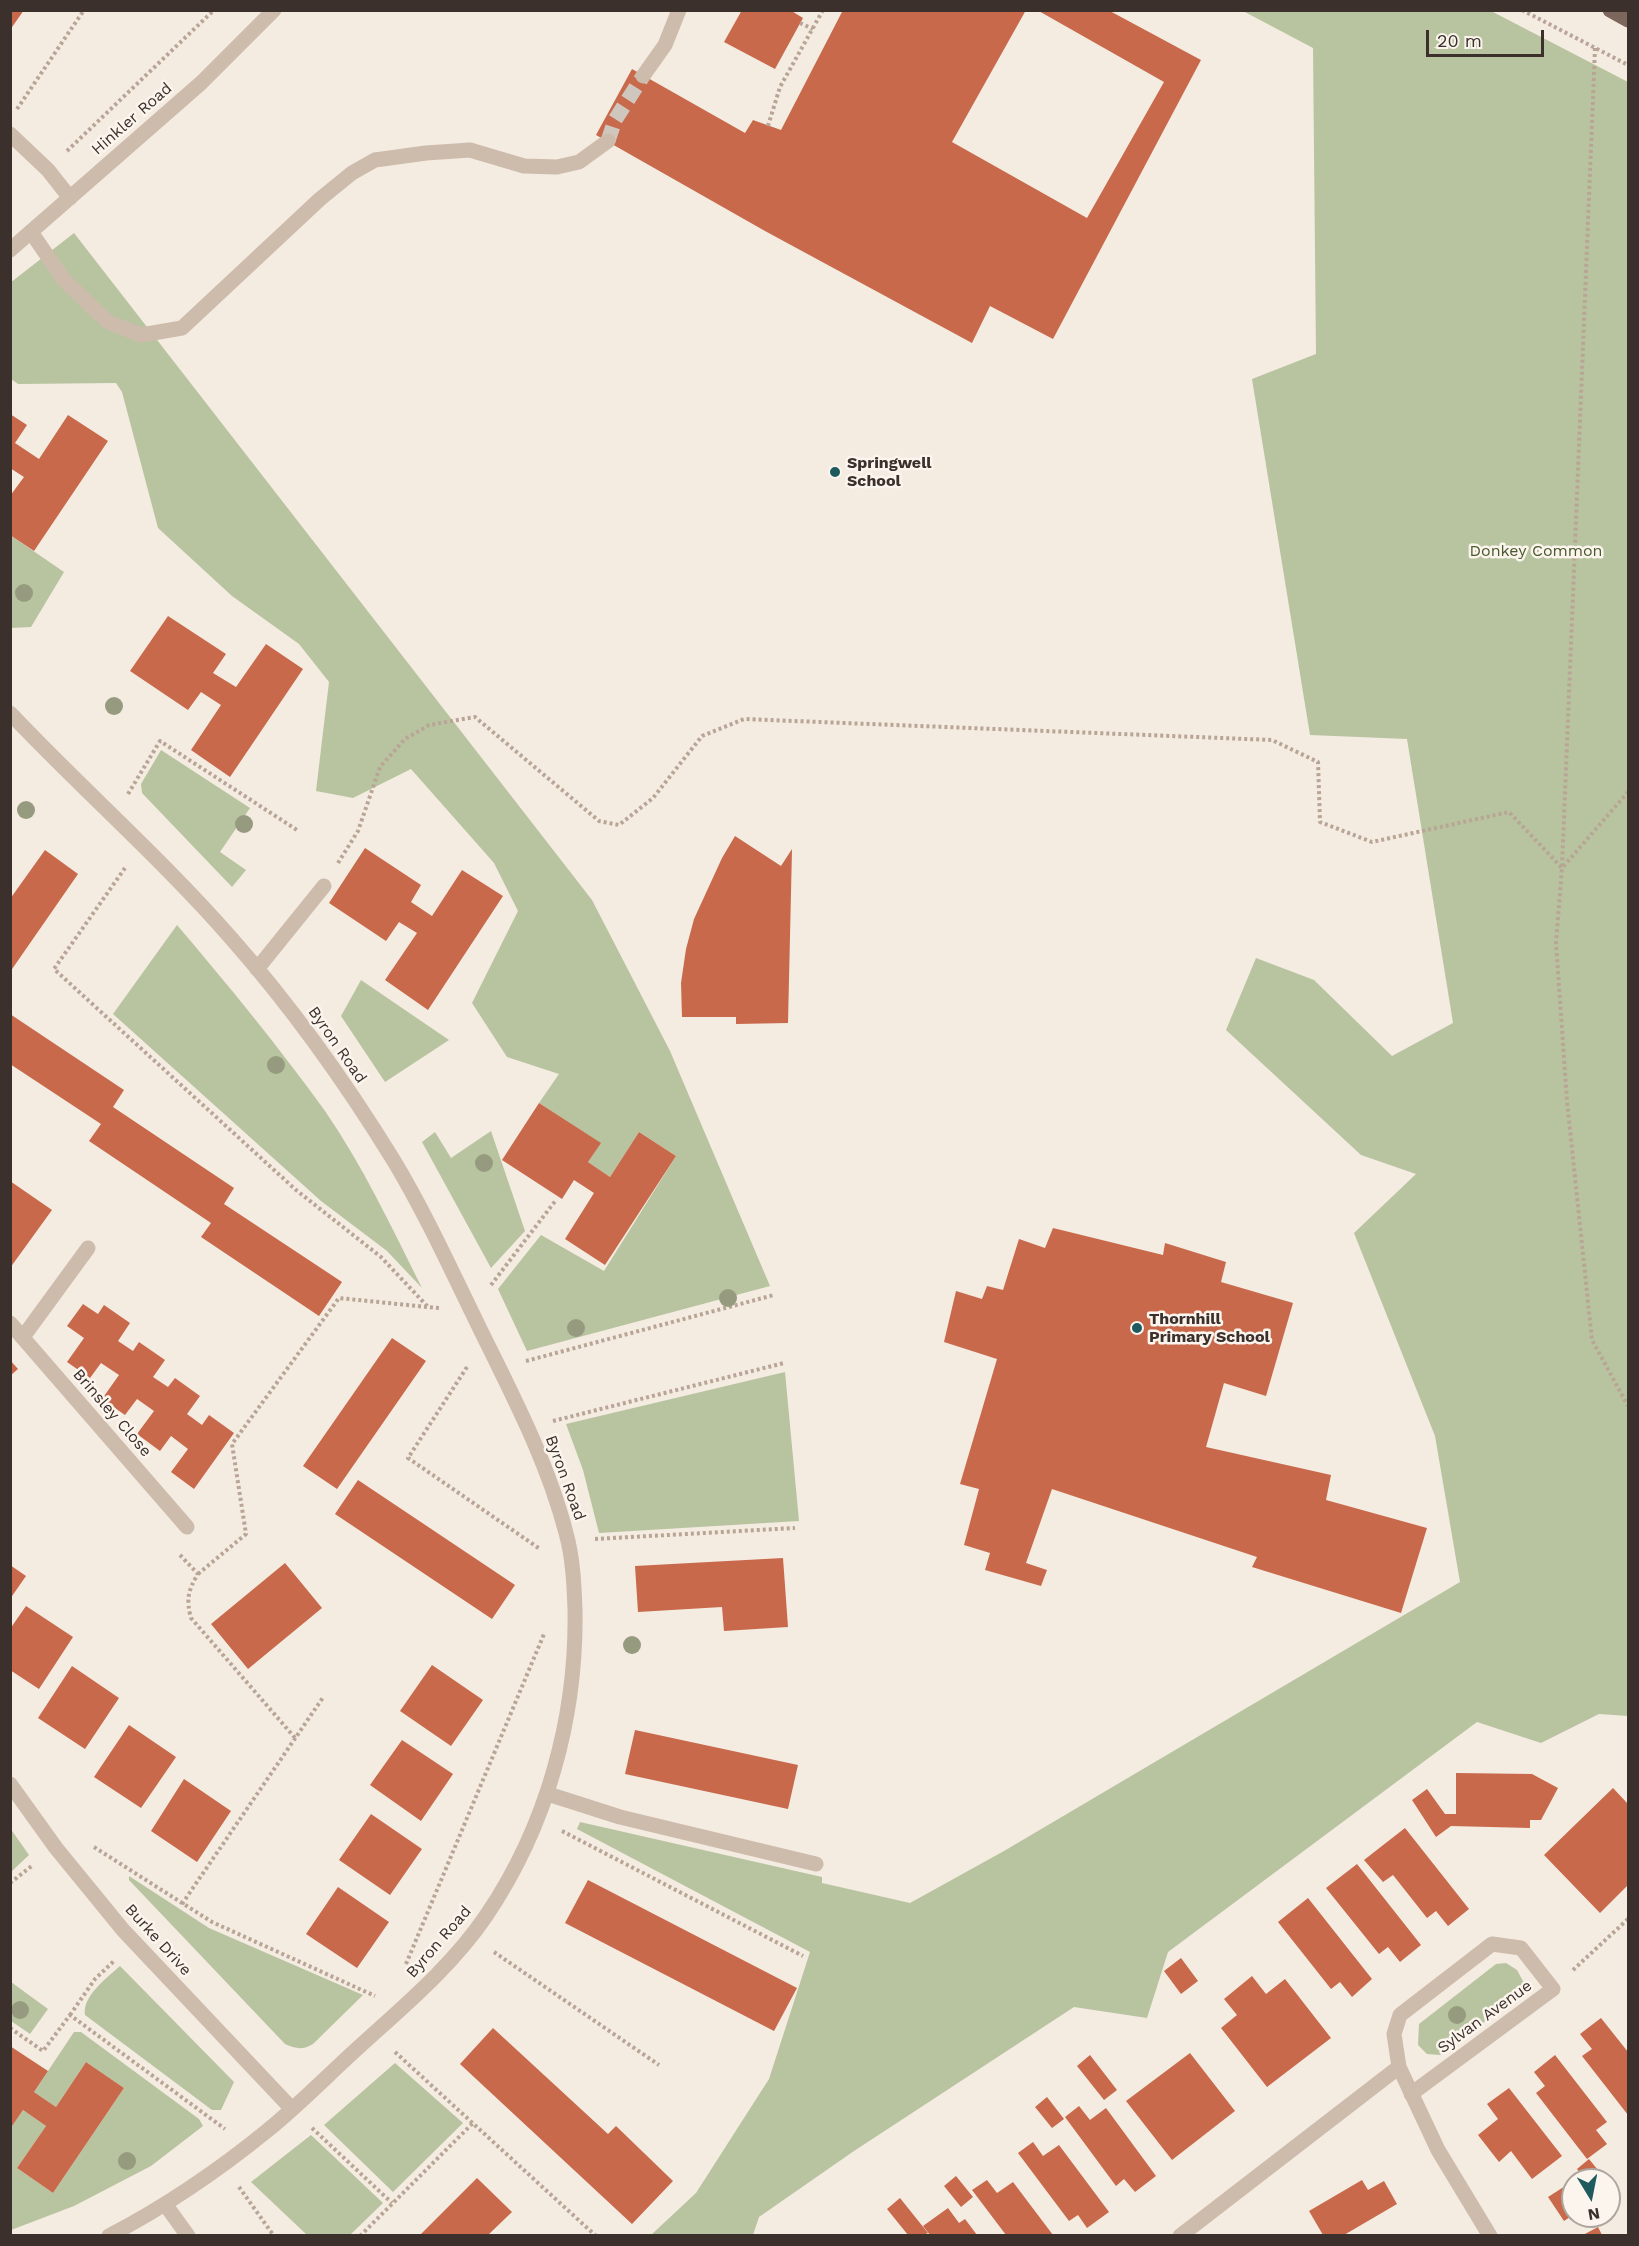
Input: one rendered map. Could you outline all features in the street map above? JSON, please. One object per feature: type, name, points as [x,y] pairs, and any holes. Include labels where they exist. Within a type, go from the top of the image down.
[{"type":"main road","points":[[1610,10],[1629,20]]},
{"type":"street","name":"Hinkler Road","points":[[10,250],[201,83],[274,10]]},
{"type":"street","points":[[644,76],[665,45],[679,10]]},
{"type":"street","points":[[10,134],[48,170],[70,198]]},
{"type":"street","points":[[31,232],[64,280],[108,322],[141,335],[182,328],[320,199],[352,173],[375,160],[470,150],[524,166],[557,167],[579,162],[608,141]]},
{"type":"street","name":"Byron Road","points":[[10,712],[226,932],[285,1003],[326,1059],[394,1162],[430,1225],[526,1427],[557,1503],[568,1540],[572,1572],[575,1637],[573,1679],[566,1720],[548,1794],[507,1881],[485,1917],[427,1985],[292,2109],[223,2165],[165,2204],[110,2235]]},
{"type":"street","points":[[257,969],[324,886]]},
{"type":"street","points":[[23,1336],[88,1248]]},
{"type":"street","name":"Brinsley Close","points":[[10,1323],[187,1527]]},
{"type":"street","name":"Burke Drive","points":[[10,1784],[56,1848],[135,1944],[292,2109]]},
{"type":"street","points":[[548,1794],[620,1817],[816,1864]]},
{"type":"street","name":"Sylvan Avenue","points":[[1411,2094],[1553,1989],[1521,1948],[1492,1944],[1400,2015],[1394,2034],[1399,2067],[1411,2094],[1438,2150],[1490,2235]]},
{"type":"street","points":[[1180,2235],[1399,2067]]},
{"type":"street","points":[[165,2204],[188,2235]]},
{"type":"path","points":[[10,119],[84,10]]},
{"type":"path","points":[[48,170],[214,10]]},
{"type":"path","points":[[768,126],[780,87],[823,10]]},
{"type":"path","points":[[1522,10],[1629,65]]},
{"type":"path","points":[[800,23],[813,29]]},
{"type":"path","points":[[1595,48],[1562,868],[1556,944],[1567,1101],[1592,1340],[1629,1406]]},
{"type":"path","points":[[324,886],[358,831],[380,767],[405,739],[429,724],[475,717],[599,821],[619,825],[653,798],[702,736],[744,719],[1272,740],[1318,762],[1320,822],[1372,843],[1509,812],[1562,868]]},
{"type":"path","points":[[114,817],[160,741],[297,830]]},
{"type":"path","points":[[1562,868],[1629,792]]},
{"type":"path","points":[[142,844],[54,969],[296,1190],[381,1257],[428,1307]]},
{"type":"path","points":[[296,1739],[191,1618],[187,1604],[189,1589],[198,1574],[246,1534],[232,1444],[339,1298],[471,1311],[556,1200]]},
{"type":"path","points":[[499,1368],[774,1295]]},
{"type":"path","points":[[485,1340],[408,1458],[572,1572]]},
{"type":"path","points":[[526,1427],[784,1363]]},
{"type":"path","points":[[187,1527],[169,1543],[198,1574]]},
{"type":"path","points":[[568,1540],[795,1528]]},
{"type":"path","points":[[404,1967],[545,1633]]},
{"type":"path","points":[[182,1904],[324,1696]]},
{"type":"path","points":[[537,1818],[803,1956]]},
{"type":"path","points":[[56,1848],[89,1844],[212,1922],[389,2003],[397,2012]]},
{"type":"path","points":[[1553,1989],[1629,1919]]},
{"type":"path","points":[[470,1936],[659,2065]]},
{"type":"path","points":[[10,2028],[43,2051],[95,1979],[135,1944]]},
{"type":"path","points":[[70,2015],[248,2146]]},
{"type":"path","points":[[374,2033],[596,2235]]},
{"type":"path","points":[[292,2109],[392,2203]]},
{"type":"path","points":[[360,2235],[473,2123]]},
{"type":"path","points":[[223,2165],[274,2235]]},
{"type":"green space","name":"Donkey Common","points":[[1243,11],[1491,11],[1628,82],[1628,1716],[1599,1714],[1541,1743],[1477,1722],[1168,1952],[1147,2018],[1074,2007],[854,2151],[759,2217],[753,2235],[651,2235],[696,2193],[769,2079],[810,1952],[577,1829],[580,1822],[822,1877],[822,1883],[910,1903],[1004,1851],[1460,1582],[1435,1436],[1354,1233],[1416,1174],[1361,1155],[1226,1030],[1256,958],[1314,980],[1392,1056],[1453,1023],[1407,739],[1310,735],[1252,379],[1316,354],[1313,48]]},
{"type":"green space","points":[[74,233],[592,900],[670,1051],[770,1286],[527,1351],[498,1289],[541,1235],[604,1271],[676,1156],[639,1132],[610,1177],[588,1162],[600,1143],[539,1103],[559,1074],[507,1057],[472,1003],[518,911],[494,863],[411,769],[353,798],[316,791],[329,682],[299,644],[232,596],[158,528],[122,392],[116,383],[18,384],[11,379],[10,283]]},
{"type":"green space","points":[[10,535],[64,572],[31,627],[11,628]]},
{"type":"green space","points":[[161,750],[250,808],[220,852],[246,870],[232,887],[142,793],[141,784]]},
{"type":"green space","points":[[177,925],[253,1016],[325,1111],[364,1175],[422,1288],[387,1251],[321,1201],[113,1014]]},
{"type":"green space","points":[[361,980],[449,1040],[385,1082],[341,1016]]},
{"type":"green space","points":[[491,1131],[525,1231],[491,1268],[422,1142],[435,1132],[451,1158]]},
{"type":"green space","points":[[785,1372],[799,1521],[599,1533],[583,1470],[566,1424]]},
{"type":"green space","points":[[10,1828],[29,1855],[11,1872],[10,1872]]},
{"type":"green space","points":[[129,1876],[209,1928],[363,1995],[313,2044],[299,2048],[285,2044],[129,1880]]},
{"type":"green space","points":[[1506,1963],[1517,1970],[1524,1983],[1516,1998],[1440,2055],[1427,2054],[1418,2045],[1419,2024],[1496,1964]]},
{"type":"green space","points":[[120,1966],[234,2082],[221,2110],[212,2110],[85,2015],[87,2001],[91,1994]]},
{"type":"green space","points":[[11,1982],[48,2009],[30,2034],[11,2021]]},
{"type":"green space","points":[[74,2032],[81,2032],[199,2119],[203,2126],[151,2166],[74,2206],[11,2230],[11,2127],[23,2110],[46,2126],[17,2168],[53,2193],[124,2088],[86,2062],[56,2107],[34,2092]]},
{"type":"green space","points":[[395,2063],[463,2123],[393,2192],[324,2125]]},
{"type":"green space","points":[[311,2135],[383,2203],[350,2235],[307,2235],[251,2182]]},
{"type":"building","points":[[10,10],[24,10],[10,30]]},
{"type":"building","points":[[742,10],[790,10],[803,18],[775,69],[724,42]]},
{"type":"building","points":[[843,10],[1026,10],[952,142],[1087,218],[1164,82],[1037,10],[1108,10],[1201,60],[1053,339],[990,306],[972,343],[765,231],[596,135],[632,69],[745,133],[753,120],[781,130]]},
{"type":"building","points":[[10,414],[27,425],[15,443],[39,459],[68,415],[108,441],[34,551],[10,535],[10,496],[24,477],[10,468]]},
{"type":"building","points":[[168,616],[226,654],[213,673],[236,687],[266,644],[303,669],[230,777],[191,750],[221,705],[201,692],[188,710],[130,671]]},
{"type":"building","points":[[735,836],[781,866],[792,849],[788,1023],[736,1024],[736,1017],[682,1017],[681,983],[686,949],[694,919],[722,858]]},
{"type":"building","points":[[365,848],[421,885],[411,902],[432,916],[462,870],[503,896],[428,1010],[385,980],[417,933],[399,922],[386,941],[329,903]]},
{"type":"building","points":[[45,850],[78,874],[10,972],[10,899]]},
{"type":"building","points":[[10,1014],[124,1090],[113,1107],[234,1188],[224,1204],[342,1282],[319,1316],[201,1237],[211,1223],[89,1141],[101,1124],[10,1064]]},
{"type":"building","points":[[539,1103],[601,1143],[588,1162],[610,1177],[639,1132],[676,1156],[605,1265],[565,1239],[594,1193],[574,1180],[562,1199],[502,1160]]},
{"type":"building","points":[[10,1181],[52,1210],[10,1268]]},
{"type":"building","name":"Thornhill Primary School","points":[[1053,1228],[1163,1255],[1165,1243],[1226,1262],[1221,1282],[1293,1303],[1266,1396],[1224,1383],[1206,1447],[1331,1475],[1326,1500],[1427,1528],[1401,1613],[1252,1567],[1257,1557],[1052,1489],[1026,1563],[1047,1570],[1041,1586],[985,1570],[990,1553],[964,1545],[979,1489],[960,1484],[997,1359],[944,1342],[956,1291],[982,1299],[987,1286],[1003,1290],[1019,1239],[1045,1248]]},
{"type":"building","points":[[83,1304],[98,1314],[104,1305],[130,1323],[118,1341],[133,1351],[139,1342],[165,1360],[153,1377],[168,1387],[175,1378],[200,1396],[187,1414],[202,1425],[209,1415],[234,1433],[194,1489],[171,1472],[188,1449],[171,1436],[160,1451],[137,1434],[154,1411],[137,1399],[125,1415],[102,1399],[119,1375],[101,1363],[90,1378],[67,1362],[84,1338],[67,1326]]},
{"type":"building","points":[[392,1338],[426,1361],[337,1489],[303,1466]]},
{"type":"building","points":[[10,1360],[18,1369],[10,1376]]},
{"type":"building","points":[[358,1480],[515,1585],[492,1619],[335,1514]]},
{"type":"building","points":[[783,1558],[788,1627],[724,1631],[722,1607],[638,1612],[635,1566]]},
{"type":"building","points":[[285,1563],[322,1608],[248,1669],[211,1624]]},
{"type":"building","points":[[10,1565],[26,1576],[10,1599]]},
{"type":"building","points":[[26,1606],[73,1637],[39,1689],[10,1670],[10,1629]]},
{"type":"building","points":[[432,1665],[483,1700],[451,1746],[400,1711]]},
{"type":"building","points":[[72,1666],[119,1698],[85,1749],[38,1718]]},
{"type":"building","points":[[129,1725],[176,1757],[141,1808],[94,1777]]},
{"type":"building","points":[[635,1730],[798,1765],[788,1809],[625,1774]]},
{"type":"building","points":[[402,1740],[453,1774],[421,1821],[370,1785]]},
{"type":"building","points":[[1456,1773],[1532,1774],[1558,1788],[1541,1820],[1530,1820],[1530,1828],[1451,1826],[1436,1837],[1412,1800],[1427,1789],[1445,1814],[1456,1814]]},
{"type":"building","points":[[184,1779],[231,1811],[197,1862],[151,1831]]},
{"type":"building","points":[[1613,1788],[1628,1804],[1628,1885],[1600,1913],[1544,1855]]},
{"type":"building","points":[[371,1814],[422,1849],[390,1895],[339,1860]]},
{"type":"building","points":[[1405,1828],[1469,1909],[1448,1926],[1436,1911],[1427,1918],[1393,1875],[1383,1882],[1364,1860]]},
{"type":"building","points":[[1357,1864],[1421,1945],[1400,1962],[1388,1947],[1379,1954],[1326,1888]]},
{"type":"building","points":[[588,1880],[797,1988],[774,2031],[565,1923]]},
{"type":"building","points":[[338,1887],[389,1922],[357,1968],[306,1934]]},
{"type":"building","points":[[1308,1898],[1372,1979],[1352,1997],[1340,1982],[1331,1989],[1278,1922]]},
{"type":"building","points":[[1181,1958],[1198,1981],[1181,1994],[1164,1971]]},
{"type":"building","points":[[1252,1976],[1266,1994],[1285,1979],[1331,2038],[1267,2087],[1221,2028],[1237,2015],[1224,1999]]},
{"type":"building","points":[[1601,2018],[1628,2052],[1628,2115],[1582,2056],[1592,2049],[1580,2034]]},
{"type":"building","points":[[493,2028],[608,2134],[616,2126],[673,2181],[632,2224],[460,2064]]},
{"type":"building","points":[[10,2046],[48,2071],[34,2092],[56,2107],[86,2062],[124,2088],[53,2193],[17,2168],[46,2126],[23,2110],[10,2129]]},
{"type":"building","points":[[1190,2053],[1235,2111],[1172,2160],[1126,2101]]},
{"type":"building","points":[[1090,2055],[1117,2090],[1104,2100],[1077,2066]]},
{"type":"building","points":[[1555,2055],[1607,2122],[1596,2130],[1607,2144],[1587,2159],[1536,2093],[1545,2086],[1534,2072]]},
{"type":"building","points":[[1509,2088],[1562,2156],[1532,2179],[1511,2151],[1499,2162],[1478,2135],[1498,2119],[1487,2104]]},
{"type":"building","points":[[1047,2097],[1064,2119],[1052,2128],[1035,2107]]},
{"type":"building","points":[[1079,2106],[1090,2120],[1106,2108],[1156,2176],[1135,2192],[1124,2179],[1116,2186],[1065,2117]]},
{"type":"building","points":[[1033,2142],[1043,2156],[1059,2145],[1109,2212],[1087,2228],[1078,2215],[1069,2221],[1018,2153]]},
{"type":"building","points":[[1589,2159],[1596,2168],[1578,2168]]},
{"type":"building","points":[[956,2176],[973,2197],[961,2207],[944,2186]]},
{"type":"building","points":[[477,2178],[512,2212],[488,2235],[420,2235]]},
{"type":"building","points":[[987,2180],[997,2193],[1013,2182],[1053,2235],[1006,2235],[972,2190]]},
{"type":"building","points":[[1362,2180],[1368,2190],[1384,2181],[1397,2204],[1344,2235],[1323,2235],[1309,2211]]},
{"type":"building","points":[[1561,2189],[1561,2216],[1548,2197]]},
{"type":"building","points":[[900,2198],[928,2233],[908,2235],[887,2209]]},
{"type":"building","points":[[948,2208],[959,2223],[965,2219],[977,2235],[930,2235],[923,2226]]},
{"type":"building","points":[[1598,2228],[1602,2235],[1583,2235]]},
{"type":"tunnel","points":[[608,141],[615,120],[643,76]]},
{"type":"place","name":"Springwell School","points":[[835,472]]},
{"type":"place","name":"Thornhill Primary School","points":[[1137,1328]]}]
